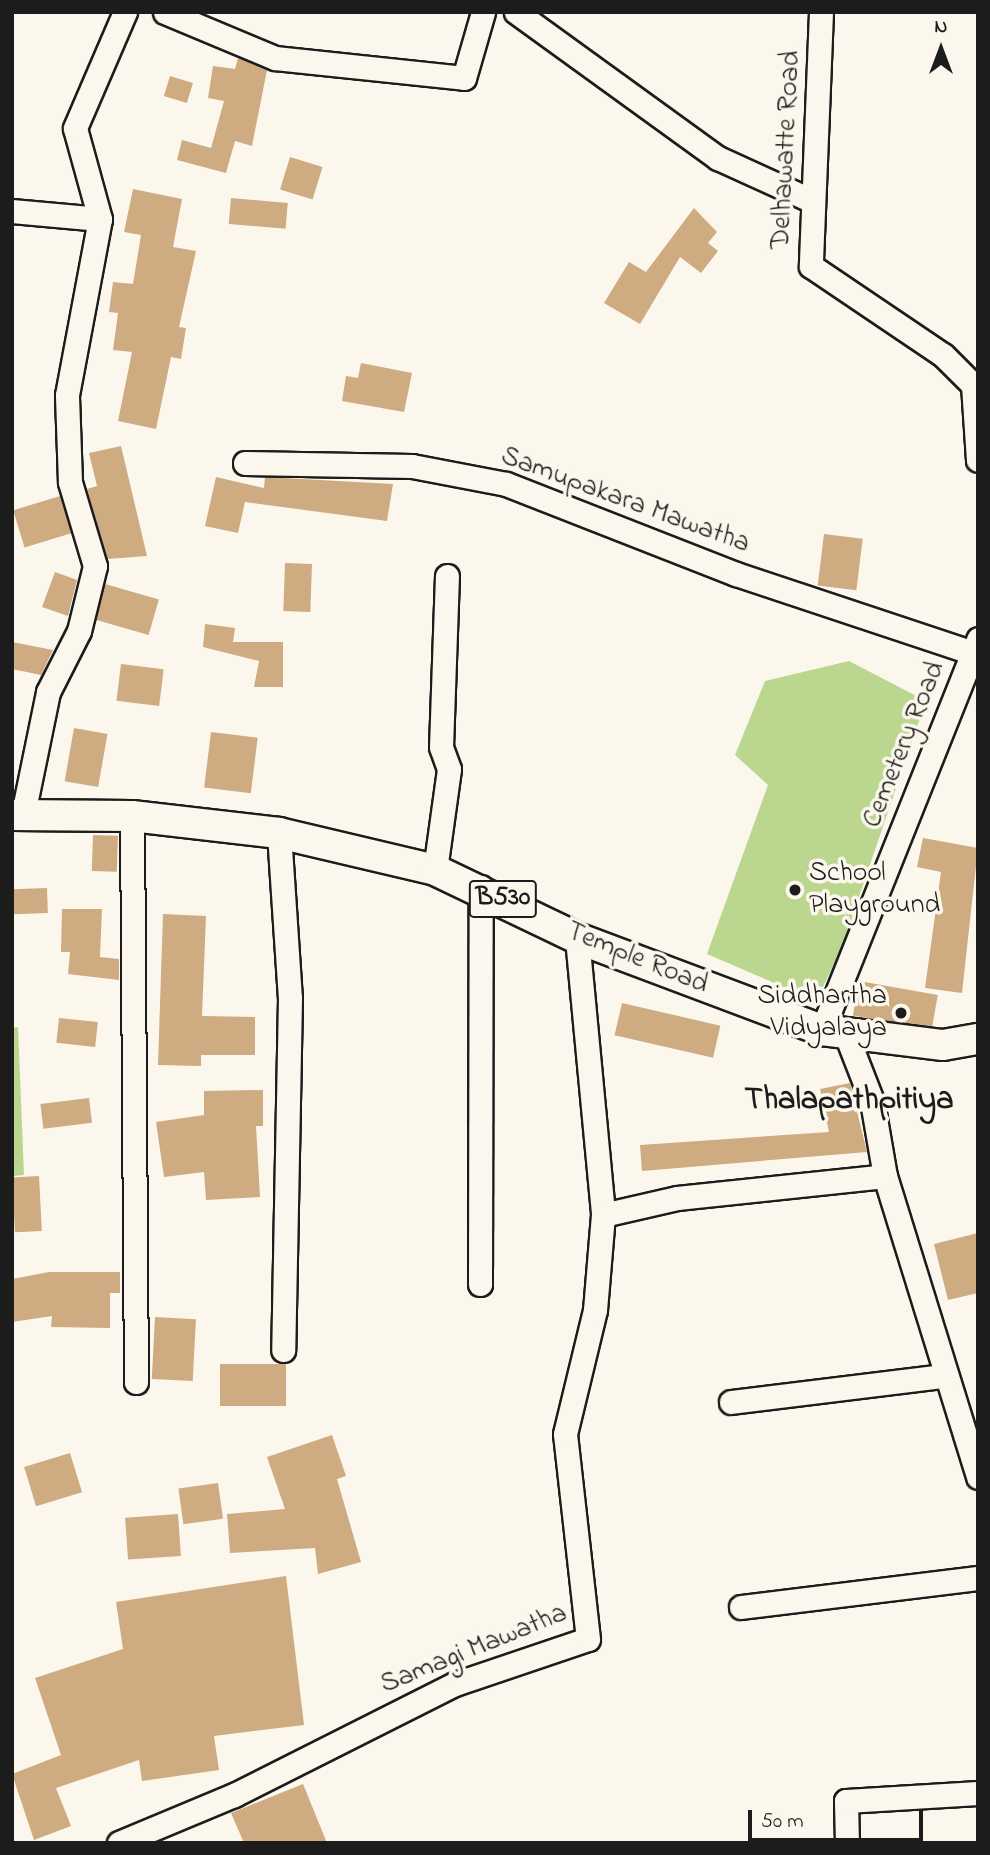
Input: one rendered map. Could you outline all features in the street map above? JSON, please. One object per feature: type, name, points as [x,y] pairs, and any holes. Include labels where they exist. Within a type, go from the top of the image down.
[{"type":"main road","name":"Temple Road","points":[[18,814],[132,816],[279,834],[435,870],[481,887],[576,938],[835,1033],[943,1045],[978,1038]]},
{"type":"street","points":[[18,814],[48,692],[79,631],[95,566],[70,482],[68,395],[100,219],[75,128],[125,12]]},
{"type":"street","points":[[165,12],[275,58],[464,78],[483,12]]},
{"type":"street","points":[[516,12],[718,159],[810,200]]},
{"type":"street","name":"Delhawatte Road","points":[[821,12],[810,200],[811,266],[943,355],[973,385],[978,460]]},
{"type":"street","points":[[12,211],[100,219]]},
{"type":"street","name":"Samupakara Mawatha","points":[[245,463],[412,466],[506,484],[736,574],[976,646]]},
{"type":"street","points":[[435,870],[449,769],[441,747],[447,576]]},
{"type":"street","name":"Cemetery Road","points":[[835,1033],[976,646]]},
{"type":"street","points":[[132,816],[136,1382]]},
{"type":"street","points":[[279,834],[290,998],[283,1350]]},
{"type":"street","points":[[480,1284],[481,887]]},
{"type":"street","points":[[576,938],[603,1214],[677,1198],[884,1176]]},
{"type":"street","points":[[835,1033],[872,1101],[884,1176],[944,1376],[978,1477]]},
{"type":"street","name":"Samagi Mawatha","points":[[119,1843],[234,1795],[455,1684],[589,1639],[565,1434],[595,1310],[603,1214]]},
{"type":"street","points":[[731,1402],[944,1376]]},
{"type":"street","points":[[741,1608],[978,1578]]},
{"type":"street","points":[[847,1843],[846,1801],[978,1793]]},
{"type":"green space","name":"School Playground","points":[[849,661],[926,701],[840,952],[816,1001],[707,954],[768,785],[735,755],[765,681]]},
{"type":"green space","points":[[18,1027],[24,1175],[12,1176],[12,1028]]},
{"type":"building","points":[[238,58],[267,70],[252,146],[235,141],[226,173],[177,160],[182,140],[211,148],[224,101],[208,98],[213,66],[235,69]]},
{"type":"building","points":[[170,76],[193,83],[187,103],[164,96]]},
{"type":"building","points":[[290,157],[323,167],[313,199],[280,190]]},
{"type":"building","points":[[133,189],[182,199],[173,247],[196,251],[179,327],[186,328],[181,359],[171,357],[156,429],[118,421],[132,352],[113,350],[118,313],[109,312],[113,282],[133,284],[141,235],[124,232]]},
{"type":"building","points":[[231,198],[288,203],[286,229],[229,224]]},
{"type":"building","points":[[694,208],[717,232],[708,243],[718,251],[701,273],[680,257],[640,324],[604,303],[629,262],[646,272]]},
{"type":"building","points":[[361,363],[412,373],[404,412],[342,401],[346,376],[358,378]]},
{"type":"building","points":[[121,446],[147,556],[107,559],[87,489],[97,486],[89,453]]},
{"type":"building","points":[[216,477],[264,488],[265,477],[393,484],[387,521],[245,502],[238,533],[205,526]]},
{"type":"building","points":[[60,496],[71,533],[25,548],[13,510]]},
{"type":"building","points":[[824,534],[863,539],[856,590],[818,586]]},
{"type":"building","points":[[285,563],[312,564],[310,612],[283,611]]},
{"type":"building","points":[[55,572],[77,580],[68,616],[42,607]]},
{"type":"building","points":[[105,584],[159,599],[149,635],[95,620]]},
{"type":"building","points":[[205,624],[235,628],[233,642],[283,642],[283,687],[254,687],[259,661],[203,647]]},
{"type":"building","points":[[12,642],[53,650],[41,675],[12,669]]},
{"type":"building","points":[[121,664],[164,669],[159,706],[116,701]]},
{"type":"building","points":[[74,728],[107,734],[98,787],[65,781]]},
{"type":"building","points":[[211,732],[258,738],[251,793],[204,788]]},
{"type":"building","points":[[93,835],[118,836],[117,872],[92,871]]},
{"type":"building","points":[[923,838],[978,848],[962,993],[925,988],[941,872],[917,867]]},
{"type":"building","points":[[47,888],[48,913],[13,914],[12,889]]},
{"type":"building","points":[[62,909],[102,909],[100,957],[119,959],[119,980],[68,974],[70,952],[61,952]]},
{"type":"building","points":[[163,914],[206,916],[202,1016],[255,1017],[255,1055],[201,1055],[201,1066],[158,1065]]},
{"type":"building","points":[[859,981],[938,995],[932,1029],[853,1015]]},
{"type":"building","points":[[622,1003],[720,1026],[713,1058],[615,1035]]},
{"type":"building","points":[[59,1018],[98,1022],[95,1047],[56,1043]]},
{"type":"building","points":[[850,1083],[867,1152],[642,1171],[640,1145],[829,1132],[820,1089]]},
{"type":"building","points":[[263,1090],[263,1126],[256,1126],[260,1197],[206,1200],[204,1172],[164,1177],[156,1122],[204,1115],[204,1091]]},
{"type":"building","points":[[89,1098],[92,1123],[43,1129],[40,1104]]},
{"type":"building","points":[[39,1176],[42,1231],[15,1232],[12,1177]]},
{"type":"building","points":[[978,1233],[978,1293],[948,1300],[934,1244]]},
{"type":"building","points":[[49,1272],[120,1272],[120,1293],[110,1293],[110,1328],[51,1327],[52,1316],[12,1322],[12,1279]]},
{"type":"building","points":[[155,1317],[196,1319],[193,1381],[152,1379]]},
{"type":"building","points":[[220,1364],[286,1364],[286,1406],[220,1406]]},
{"type":"building","points":[[332,1435],[346,1476],[337,1479],[361,1562],[318,1574],[315,1548],[230,1553],[227,1514],[285,1509],[267,1457]]},
{"type":"building","points":[[70,1453],[82,1492],[36,1506],[24,1467]]},
{"type":"building","points":[[218,1483],[223,1519],[183,1524],[178,1489]]},
{"type":"building","points":[[178,1514],[181,1556],[128,1560],[125,1518]]},
{"type":"building","points":[[286,1576],[304,1725],[214,1736],[219,1770],[142,1781],[139,1760],[56,1788],[71,1826],[34,1840],[12,1774],[61,1755],[35,1678],[123,1649],[116,1602]]},
{"type":"building","points":[[303,1784],[327,1843],[244,1843],[231,1813]]},
{"type":"place","name":"School Playground","points":[[795,890]]},
{"type":"place","name":"Siddhartha Vidyalaya","points":[[901,1013]]},
{"type":"district","name":"Thalapathpitiya","points":[[849,1101]]}]
